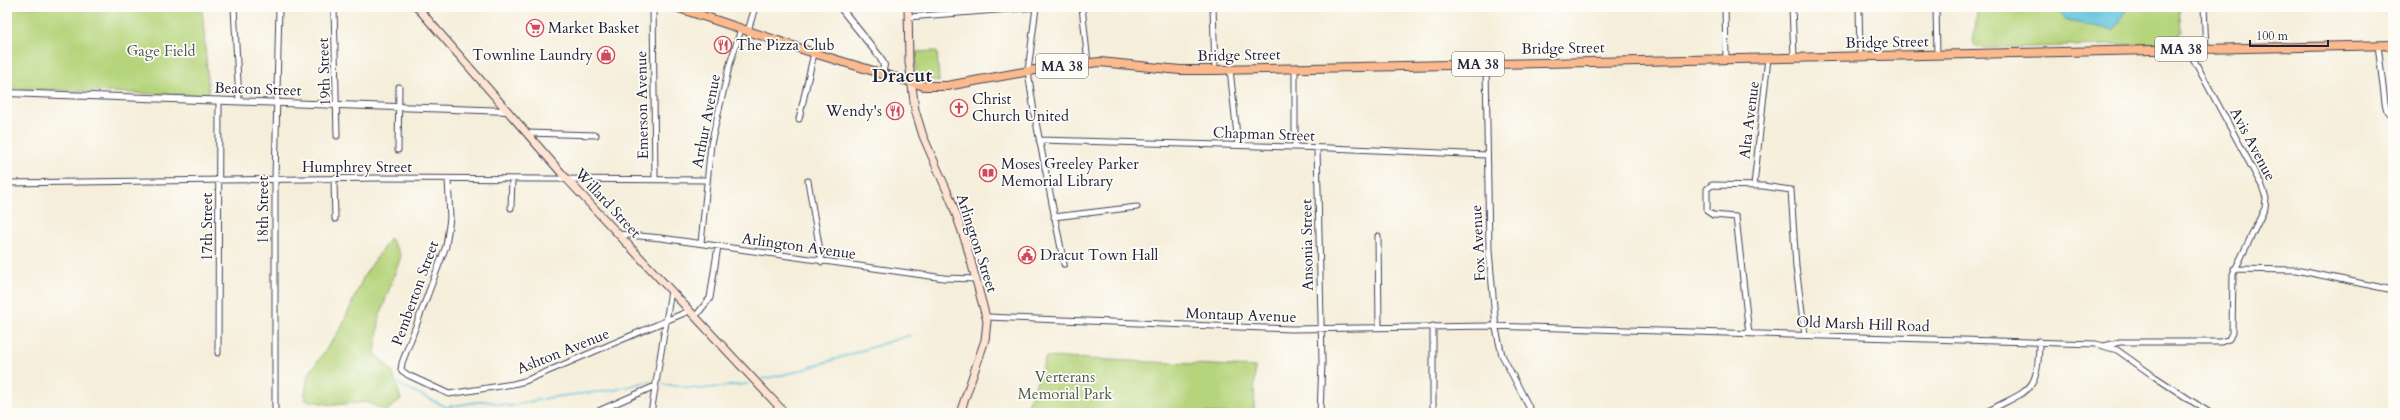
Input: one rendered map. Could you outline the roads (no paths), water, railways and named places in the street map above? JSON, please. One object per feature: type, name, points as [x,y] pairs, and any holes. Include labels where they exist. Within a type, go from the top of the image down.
[{"type":"main road","name":"Willard Street","points":[[417,7],[568,179],[694,317],[785,413]]},
{"type":"main road","name":"Bridge Street","points":[[676,7],[911,84],[947,86],[1028,71],[1088,63],[1230,70],[2393,45]]},
{"type":"main road","name":"Arlington Street","points":[[908,7],[911,84],[923,136],[951,200],[977,279],[986,317],[985,340],[960,413]]},
{"type":"street","points":[[234,7],[239,101]]},
{"type":"street","name":"18th Street","points":[[275,413],[275,179],[279,7]]},
{"type":"street","name":"19th Street","points":[[334,7],[337,136]]},
{"type":"street","name":"Emerson Avenue","points":[[653,7],[655,179]]},
{"type":"street","name":"Arthur Avenue","points":[[702,243],[711,144],[720,102],[744,30],[755,7]]},
{"type":"street","points":[[840,7],[880,57],[884,65],[882,74]]},
{"type":"street","points":[[908,17],[1036,7],[1028,71],[1039,140],[1064,264]]},
{"type":"street","points":[[1082,7],[1088,63]]},
{"type":"street","points":[[1213,7],[1215,70]]},
{"type":"street","points":[[1725,7],[1726,59]]},
{"type":"street","points":[[1792,7],[1794,57]]},
{"type":"street","points":[[1859,7],[1860,56]]},
{"type":"street","points":[[1936,7],[1937,55]]},
{"type":"street","points":[[2204,7],[2206,48]]},
{"type":"street","points":[[2378,45],[2385,103],[2387,111],[2393,118]]},
{"type":"street","name":"Avis Avenue","points":[[2104,346],[2120,342],[2221,342],[2229,339],[2233,329],[2232,283],[2234,268],[2263,212],[2266,198],[2262,186],[2188,49]]},
{"type":"street","points":[[799,119],[814,53]]},
{"type":"street","name":"Alta Avenue","points":[[1754,186],[1768,58]]},
{"type":"street","name":"Fox Avenue","points":[[1486,64],[1489,251],[1496,326],[1502,355],[1532,413]]},
{"type":"street","points":[[1295,69],[1295,147]]},
{"type":"street","points":[[1230,70],[1238,145]]},
{"type":"street","points":[[398,150],[399,87]]},
{"type":"street","name":"Beacon Street","points":[[7,93],[508,111]]},
{"type":"street","name":"17th Street","points":[[218,354],[219,100]]},
{"type":"street","points":[[528,133],[596,135]]},
{"type":"street","name":"Chapman Street","points":[[1039,140],[1238,145],[1487,155]]},
{"type":"street","name":"Ansonia Street","points":[[1317,148],[1322,396],[1320,413]]},
{"type":"street","name":"Humphrey Street","points":[[7,183],[448,178],[707,180]]},
{"type":"street","name":"Pemberton Street","points":[[401,367],[446,246],[450,218],[448,178]]},
{"type":"street","points":[[511,208],[512,178]]},
{"type":"street","points":[[334,180],[335,220]]},
{"type":"street","points":[[808,181],[822,262]]},
{"type":"street","points":[[1749,334],[1736,217],[1713,215],[1707,211],[1707,189],[1712,185],[1754,186],[1791,190],[1796,267],[1805,335]]},
{"type":"street","points":[[1054,217],[1137,207]]},
{"type":"street","name":"Arlington Avenue","points":[[618,234],[702,243],[822,262],[944,278],[977,279]]},
{"type":"street","points":[[1378,236],[1379,327]]},
{"type":"street","points":[[694,317],[710,298],[718,246]]},
{"type":"street","points":[[2234,268],[2296,270],[2393,290]]},
{"type":"street","points":[[651,413],[671,291]]},
{"type":"street","name":"Ashton Avenue","points":[[401,367],[401,370],[408,375],[449,394],[513,384],[525,381],[689,311]]},
{"type":"street","name":"Montaup Avenue","points":[[986,317],[1216,327],[1321,328],[1496,326]]},
{"type":"street","points":[[1433,326],[1433,413]]},
{"type":"street","name":"Old Marsh Hill Road","points":[[1496,326],[2039,341],[2104,346],[2117,350],[2155,378],[2210,413]]},
{"type":"street","points":[[1985,413],[2022,394],[2032,385],[2039,367],[2039,341]]},
{"type":"street","points":[[594,413],[655,386]]},
{"type":"street","points":[[772,413],[779,407]]},
{"type":"water","points":[[2057,7],[2129,7],[2114,30],[2067,21]]},
{"type":"waterway","points":[[762,379],[792,373],[910,335]]},
{"type":"waterway","points":[[395,382],[446,407],[484,401],[510,406],[553,397],[614,390],[650,381]]},
{"type":"waterway","points":[[662,384],[699,389],[747,384]]},
{"type":"place","name":"Market Basket","points":[[535,28]]},
{"type":"place","name":"The Pizza Club","points":[[723,45]]},
{"type":"place","name":"Townline Laundry","points":[[606,55]]},
{"type":"place","name":"Christ Church United","points":[[959,108]]},
{"type":"place","name":"Wendy's","points":[[895,111]]},
{"type":"place","name":"Moses Greeley Parker Memorial Library","points":[[988,173]]},
{"type":"place","name":"Dracut Town Hall","points":[[1027,255]]},
{"type":"district","name":"Dracut","points":[[902,76]]},
{"type":"park label","name":"Gage Field","points":[[161,51]]},
{"type":"park label","name":"Verterans Memorial Park","points":[[1065,386]]}]
